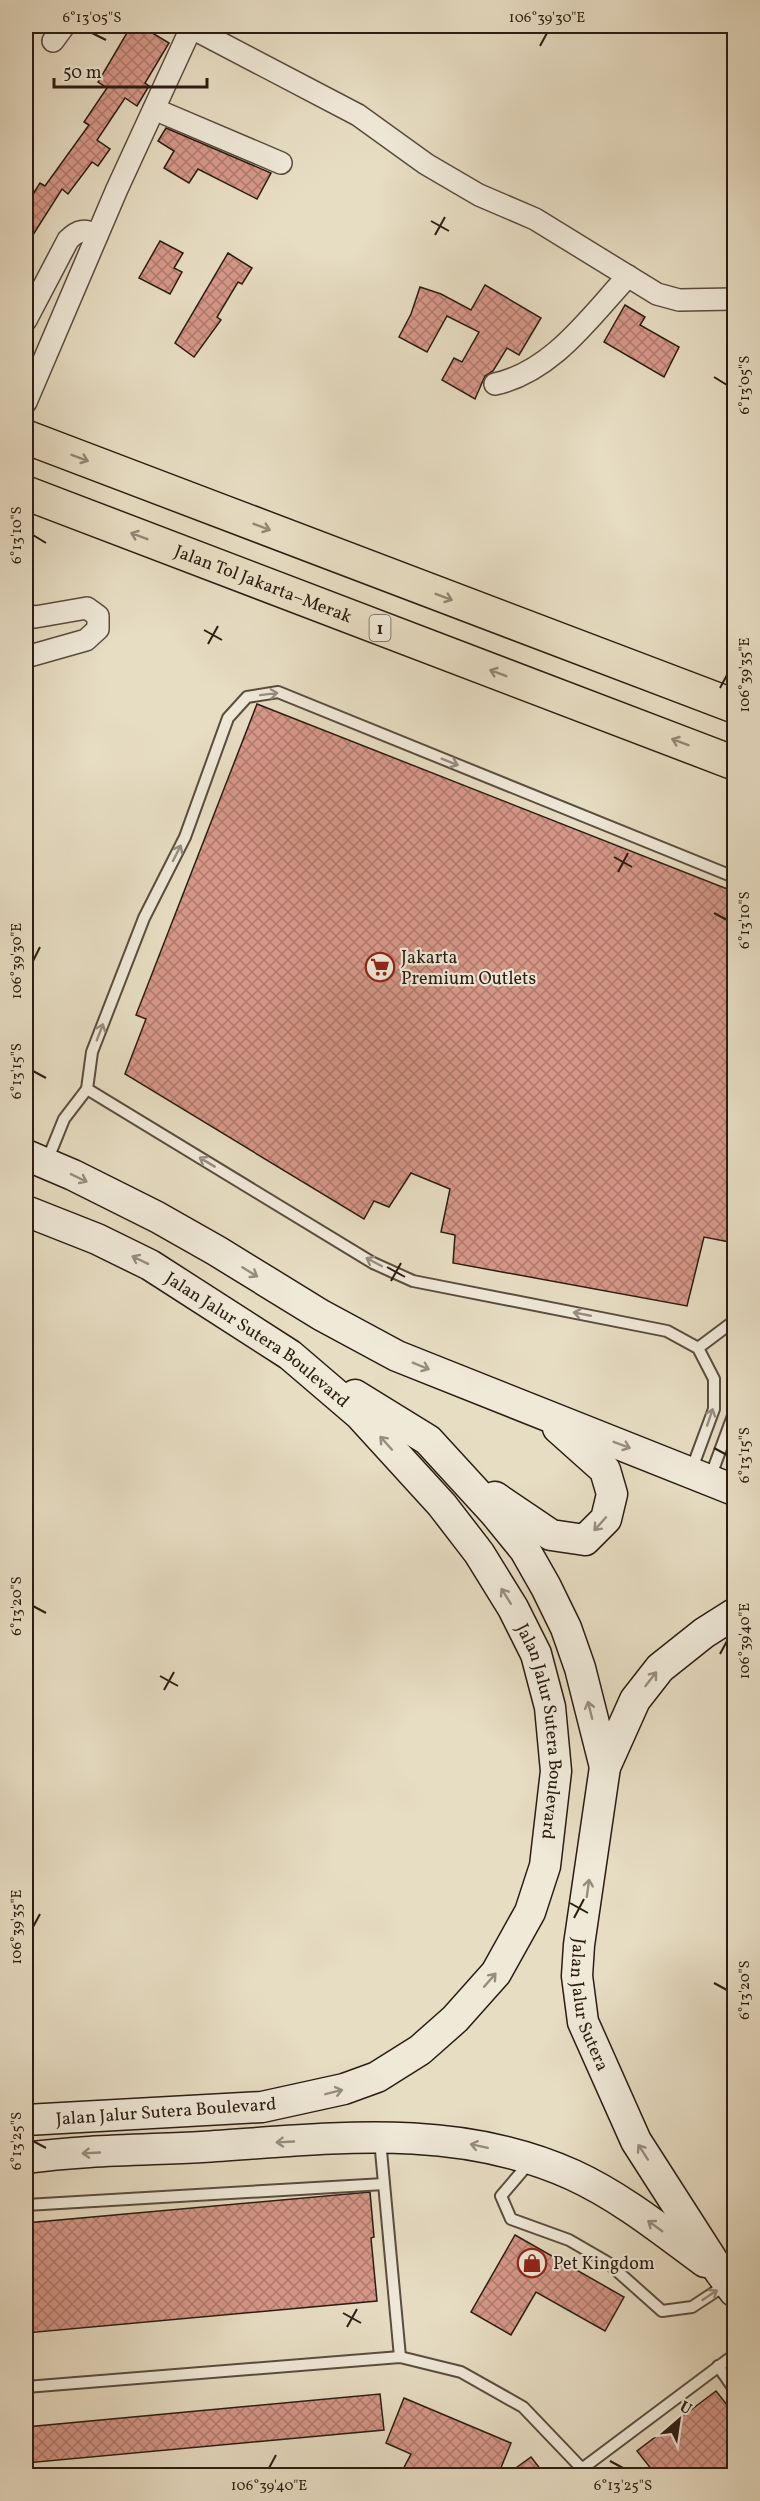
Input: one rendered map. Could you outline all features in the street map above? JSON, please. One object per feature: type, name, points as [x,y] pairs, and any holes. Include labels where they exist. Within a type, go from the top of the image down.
[{"type":"highway","points":[[26,437],[735,706]]},
{"type":"highway","name":"Jalan Tol Jakarta–Merak","points":[[26,493],[735,763]]},
{"type":"main road","points":[[36,1159],[157,1217],[321,1315],[397,1356],[711,1480]]},
{"type":"main road","name":"Jalan Jalur Sutera Boulevard","points":[[26,1211],[97,1239],[150,1265],[290,1354],[359,1414],[442,1504],[479,1553],[513,1608],[536,1654],[549,1707],[556,1771],[545,1866],[530,1912],[496,1973],[455,2019],[420,2050],[377,2077],[344,2089],[262,2107],[26,2120]]},
{"type":"main road","points":[[290,1354],[428,1440],[504,1504],[551,1535],[585,1540],[606,1519],[612,1494],[605,1470],[554,1424],[502,1399]]},
{"type":"main road","points":[[428,1440],[494,1512],[525,1550],[546,1587],[566,1628],[580,1668],[605,1767]]},
{"type":"main road","name":"Jalan Jalur Sutera","points":[[727,2282],[636,2141],[583,2022],[577,1976],[579,1945],[605,1767],[635,1700],[660,1668],[704,1633],[735,1614]]},
{"type":"main road","points":[[26,2158],[380,2136],[445,2139],[532,2160],[572,2175],[602,2190],[727,2282]]},
{"type":"street","points":[[26,402],[37,372],[190,26],[358,115],[426,164],[470,190],[536,219],[628,276],[669,298],[735,299]]},
{"type":"street","points":[[154,109],[281,163]]},
{"type":"street","points":[[26,320],[68,240],[76,231],[87,230],[97,235]]},
{"type":"street","points":[[495,384],[515,380],[556,353],[628,276]]},
{"type":"street","points":[[26,615],[34,617],[87,608],[98,616],[98,630],[86,640],[26,657]]},
{"type":"lane","points":[[36,1159],[87,1089],[92,1052],[144,918],[185,837],[228,718],[247,697],[278,692],[735,877]]},
{"type":"lane","points":[[87,1089],[373,1263],[413,1281],[667,1331],[698,1347],[714,1379],[711,1480]]},
{"type":"lane","points":[[698,1347],[735,1320]]},
{"type":"lane","points":[[711,1480],[735,1413]]},
{"type":"lane","points":[[380,2136],[400,2357]]},
{"type":"lane","points":[[532,2160],[501,2196],[511,2219],[569,2240],[607,2262],[662,2311],[692,2307],[727,2282]]},
{"type":"lane","points":[[26,2205],[384,2184]]},
{"type":"lane","points":[[26,2387],[400,2357],[461,2372],[523,2407],[586,2472],[718,2366],[735,2355]]},
{"type":"lane","points":[[718,2366],[735,2389]]},
{"type":"building","points":[[131,26],[141,26],[169,43],[145,83],[149,86],[137,106],[125,98],[97,140],[110,149],[98,166],[92,162],[68,194],[62,189],[26,246],[26,205],[40,183],[45,186],[89,125],[84,122],[107,88],[98,82]]},
{"type":"building","points":[[166,128],[271,173],[257,199],[198,169],[189,183],[164,168],[174,151],[158,141]]},
{"type":"building","points":[[160,241],[183,253],[174,268],[182,272],[170,294],[139,278]]},
{"type":"building","points":[[228,253],[252,268],[242,284],[238,282],[217,317],[221,320],[194,357],[175,343]]},
{"type":"building","points":[[485,285],[541,318],[519,355],[507,348],[493,371],[485,376],[475,399],[442,380],[454,358],[462,362],[479,332],[447,316],[427,352],[399,337],[411,314],[420,287],[441,294],[471,310]]},
{"type":"building","points":[[625,305],[645,317],[640,325],[679,347],[664,377],[604,342]]},
{"type":"building","name":"Jakarta Premium Outlets","points":[[257,704],[735,892],[735,1243],[704,1237],[687,1306],[453,1263],[455,1235],[441,1232],[450,1189],[411,1173],[389,1207],[374,1201],[364,1219],[125,1074],[146,1019],[136,1015]]},
{"type":"building","points":[[370,2192],[374,2237],[371,2238],[377,2301],[26,2333],[26,2223]]},
{"type":"building","name":"Pet Kingdom","points":[[515,2235],[624,2297],[605,2331],[536,2292],[511,2335],[471,2312]]},
{"type":"building","points":[[716,2391],[735,2415],[735,2475],[656,2475],[637,2451]]},
{"type":"building","points":[[380,2394],[384,2430],[26,2463],[26,2427]]},
{"type":"building","points":[[404,2398],[511,2443],[498,2475],[400,2475],[411,2454],[386,2443]]},
{"type":"building","points":[[531,2457],[545,2475],[506,2475]]},
{"type":"place","name":"Jakarta Premium Outlets","points":[[380,967]]},
{"type":"place","name":"Pet Kingdom","points":[[532,2263]]}]
